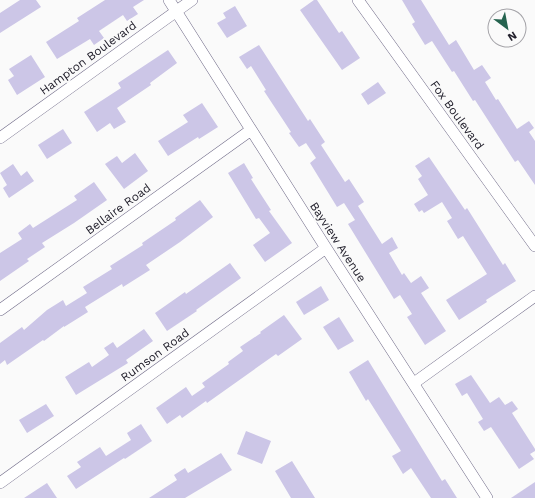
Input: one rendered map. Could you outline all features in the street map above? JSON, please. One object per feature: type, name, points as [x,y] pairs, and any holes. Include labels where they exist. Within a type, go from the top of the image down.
[{"type":"street","name":"Bayview Avenue","points":[[169,0],[487,498]]},
{"type":"street","name":"Hampton Boulevard","points":[[0,138],[192,0]]},
{"type":"street","name":"Fox Boulevard","points":[[358,0],[535,246]]},
{"type":"street","name":"Bellaire Road","points":[[0,310],[251,130]]},
{"type":"street","name":"Rumson Road","points":[[0,483],[326,248]]},
{"type":"street","points":[[414,383],[535,296]]},
{"type":"building","points":[[20,0],[36,0],[41,7],[0,33],[0,13]]},
{"type":"building","points":[[105,0],[144,0],[133,7],[138,14],[127,21],[123,15],[99,31],[104,38],[94,45],[90,39],[57,59],[46,42],[79,21],[77,18]]},
{"type":"building","points":[[314,0],[317,0],[339,33],[342,31],[360,58],[342,70],[300,10]]},
{"type":"building","points":[[402,0],[421,0],[449,45],[456,40],[474,70],[482,65],[491,78],[485,82],[517,129],[529,121],[534,128],[529,132],[535,141],[535,185],[518,160],[515,162],[475,100],[473,101],[454,71],[452,72],[432,41],[425,45],[412,24],[415,22]]},
{"type":"building","points":[[235,6],[247,26],[227,38],[217,23],[226,18],[223,13]]},
{"type":"building","points":[[259,45],[308,121],[310,119],[325,142],[321,145],[345,182],[349,179],[364,202],[358,206],[382,244],[392,237],[398,248],[389,253],[402,275],[404,273],[411,283],[421,276],[429,288],[421,293],[446,331],[425,345],[407,317],[412,314],[400,295],[394,299],[348,224],[355,220],[344,203],[337,207],[310,163],[316,158],[306,143],[299,147],[264,91],[266,90],[251,66],[247,69],[239,57]]},
{"type":"building","points":[[168,50],[177,63],[150,83],[151,85],[117,108],[126,122],[114,129],[110,123],[97,132],[84,112],[121,88],[118,83]]},
{"type":"building","points":[[31,55],[45,77],[17,95],[8,80],[14,76],[9,69]]},
{"type":"building","points":[[378,82],[386,93],[368,105],[361,94]]},
{"type":"building","points":[[202,103],[218,127],[199,139],[198,137],[168,156],[158,141],[188,122],[183,115]]},
{"type":"building","points":[[63,129],[72,143],[47,159],[38,145]]},
{"type":"building","points":[[135,153],[148,171],[124,189],[105,164],[117,156],[122,163]]},
{"type":"building","points":[[429,157],[465,210],[467,208],[503,265],[505,263],[516,281],[486,300],[487,302],[459,320],[446,300],[487,274],[463,236],[458,239],[447,221],[452,218],[442,202],[424,213],[422,210],[419,212],[414,204],[428,195],[418,179],[422,176],[415,166]]},
{"type":"building","points":[[244,163],[253,178],[251,179],[271,210],[269,211],[292,243],[265,262],[253,245],[270,233],[259,218],[256,219],[228,173]]},
{"type":"building","points":[[13,164],[21,176],[27,171],[34,181],[9,198],[3,188],[7,185],[0,173]]},
{"type":"building","points":[[94,182],[107,200],[42,243],[45,247],[27,259],[29,261],[0,281],[0,253],[22,239],[18,233],[30,224],[33,228],[77,200],[74,196]]},
{"type":"building","points":[[200,200],[213,217],[146,265],[150,270],[123,287],[122,284],[85,307],[88,312],[64,326],[7,365],[5,360],[0,364],[0,343],[22,327],[24,330],[47,310],[63,300],[66,306],[87,293],[83,287],[112,269],[110,266],[143,245],[142,243],[176,220],[175,218]]},
{"type":"building","points":[[230,263],[241,278],[196,310],[197,311],[167,331],[155,313],[185,292],[186,294]]},
{"type":"building","points":[[321,286],[329,300],[304,315],[296,302]]},
{"type":"building","points":[[284,315],[302,339],[278,356],[276,354],[207,403],[206,401],[182,418],[180,415],[167,424],[156,408],[186,387],[192,396],[205,387],[202,383],[229,364],[228,362],[243,351],[240,347]]},
{"type":"building","points":[[339,317],[354,341],[338,350],[323,327]]},
{"type":"building","points":[[144,329],[153,341],[126,360],[128,363],[76,395],[65,377],[89,362],[92,367],[109,355],[104,348],[113,342],[117,348]]},
{"type":"building","points":[[368,360],[442,481],[445,479],[457,498],[431,498],[411,468],[403,474],[392,456],[401,451],[368,399],[366,401],[349,372]]},
{"type":"building","points":[[471,375],[490,403],[499,397],[505,405],[512,401],[518,409],[512,413],[535,449],[535,451],[530,454],[534,459],[519,469],[491,427],[484,431],[478,422],[483,419],[467,393],[462,396],[455,384]]},
{"type":"building","points":[[46,404],[54,416],[27,433],[19,420]]},
{"type":"building","points":[[141,424],[152,441],[76,489],[67,476],[81,467],[77,462],[100,447],[106,456],[131,440],[127,433]]},
{"type":"building","points":[[246,431],[271,441],[262,464],[237,454]]},
{"type":"building","points":[[221,453],[232,470],[185,498],[149,498],[177,480],[174,475],[185,468],[188,473]]},
{"type":"building","points":[[292,461],[315,498],[291,498],[275,471]]},
{"type":"building","points":[[535,482],[535,498],[511,498]]},
{"type":"building","points":[[47,483],[57,498],[24,498]]}]
